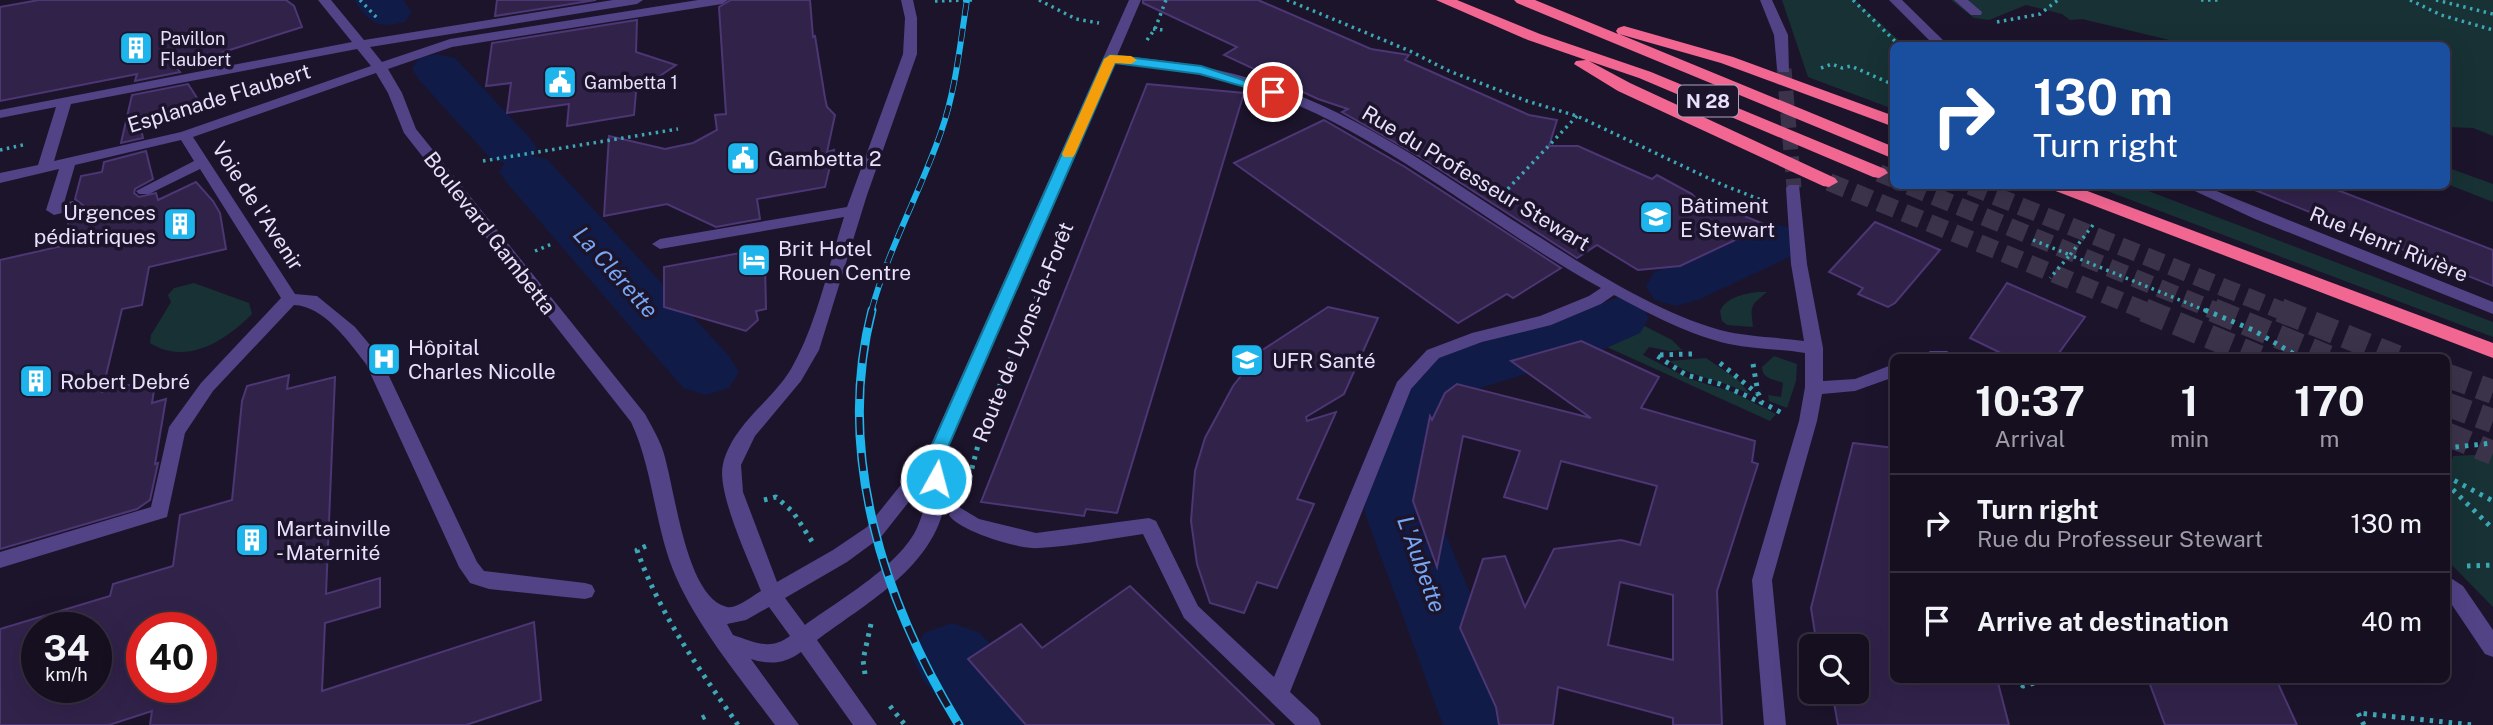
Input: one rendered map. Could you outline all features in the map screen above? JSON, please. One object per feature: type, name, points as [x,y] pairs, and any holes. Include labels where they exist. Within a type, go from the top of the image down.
[{"type":"highway","name":"N 28","points":[[1444,0],[1534,37],[1646,75],[1879,173]]},
{"type":"highway","name":"N 28","points":[[1522,0],[1890,152]]},
{"type":"highway","points":[[1561,17],[1674,43],[1770,74],[1890,120]]},
{"type":"highway","points":[[1534,37],[1624,87],[1829,182]]},
{"type":"highway","points":[[2067,189],[2493,351]]},
{"type":"street","name":"Boulevard Gambetta","points":[[324,0],[380,68],[395,93],[409,130],[639,419],[653,449],[673,538],[686,576],[726,642],[788,725]]},
{"type":"street","points":[[451,36],[637,0]]},
{"type":"street","points":[[0,114],[286,60],[320,51],[451,36],[677,3],[722,0]]},
{"type":"street","points":[[866,725],[773,597],[733,492],[732,465],[748,432],[795,377],[810,350],[854,211],[910,54],[911,18],[906,0]]},
{"type":"street","name":"Route de Lyons-la-Forêt","points":[[701,601],[723,616],[738,614],[773,597],[874,532],[936,454],[1135,0]]},
{"type":"street","points":[[1766,0],[1781,35],[1784,66]]},
{"type":"street","points":[[1895,0],[1939,42]]},
{"type":"street","points":[[1960,0],[1976,12]]},
{"type":"street","points":[[639,26],[677,3]]},
{"type":"street","name":"Esplanade Flaubert","points":[[0,178],[185,135],[380,68],[451,36]]},
{"type":"street","name":"Rue du Professeur Stewart","points":[[1110,59],[1136,60],[1201,70],[1247,82],[1315,108],[1370,138],[1613,288],[1706,331],[1735,340],[1814,348]]},
{"type":"street","points":[[45,166],[65,101]]},
{"type":"street","name":"Voie de l'Avenir","points":[[0,560],[160,512],[176,432],[207,387],[290,299],[185,135]]},
{"type":"street","points":[[144,191],[199,157]]},
{"type":"street","points":[[69,161],[54,210],[73,206]]},
{"type":"street","points":[[1775,725],[1762,580],[1808,421],[1814,387],[1814,348],[1799,264],[1794,188]]},
{"type":"street","name":"Rue Henri Rivière","points":[[2199,189],[2493,308]]},
{"type":"street","points":[[660,244],[854,211]]},
{"type":"street","points":[[1278,695],[1402,386],[1433,354],[1478,337],[1545,321],[1595,300],[1613,288]]},
{"type":"street","points":[[290,299],[311,300],[349,331],[374,361],[469,567],[477,577],[489,582],[585,591]]},
{"type":"street","points":[[1814,387],[1845,389],[1864,385],[1890,372]]},
{"type":"street","name":"Route de Lyons-la-Forêt","points":[[726,642],[767,655],[786,652],[885,578],[914,550],[928,527],[935,504],[936,454]]},
{"type":"street","points":[[958,515],[973,525],[1036,541],[1149,526],[1191,612],[1310,725]]},
{"type":"street","points":[[2450,587],[2493,648]]},
{"type":"path","points":[[360,0],[382,23]]},
{"type":"path","points":[[935,0],[935,3],[972,0]]},
{"type":"path","points":[[1136,60],[1142,45],[1155,29],[1166,0]]},
{"type":"path","points":[[1287,0],[1410,51],[1449,71],[1577,116],[1723,186],[1796,213]]},
{"type":"path","points":[[1853,0],[1896,42]]},
{"type":"path","points":[[2014,20],[2040,14],[2058,0]]},
{"type":"path","points":[[2201,0],[2220,0]]},
{"type":"path","points":[[2410,0],[2441,15],[2493,30]]},
{"type":"path","points":[[2436,0],[2493,14]]},
{"type":"path","points":[[1784,66],[1811,72],[1832,64],[1842,68],[1852,66],[1890,83]]},
{"type":"path","points":[[1488,210],[1577,116]]},
{"type":"path","points":[[483,161],[678,129]]},
{"type":"path","points":[[2050,278],[2095,222]]},
{"type":"path","points":[[2033,240],[2253,330],[2294,354]]},
{"type":"path","name":"Route de Lyons-la-Forêt","points":[[958,515],[983,425],[1039,290]]},
{"type":"path","points":[[1682,346],[1692,354]]},
{"type":"path","points":[[1706,354],[1656,355],[1686,375],[1720,384],[1786,415]]},
{"type":"path","points":[[1715,359],[1759,395]]},
{"type":"path","points":[[1756,361],[1752,365],[1761,402]]},
{"type":"path","points":[[2450,447],[2493,443]]},
{"type":"path","points":[[2450,478],[2493,501]]},
{"type":"path","points":[[2450,487],[2493,529]]},
{"type":"path","points":[[756,504],[776,497],[783,502],[818,550]]},
{"type":"path","points":[[648,546],[637,550],[657,604],[738,725]]},
{"type":"path","points":[[872,683],[864,672],[863,660],[871,624],[878,617]]},
{"type":"path","points":[[2364,725],[2358,713],[2473,725]]},
{"type":"path","points":[[702,718],[709,714]]},
{"type":"green space","points":[[1782,0],[1855,0],[1901,42],[1890,42],[1890,108],[1808,77]]},
{"type":"green space","points":[[1951,0],[2493,0],[2493,136],[2473,128],[2450,127],[2450,42],[2178,42],[2082,19],[2070,20],[2062,14],[2026,5],[1989,20],[1974,18]]},
{"type":"green space","points":[[2450,168],[2493,184],[2493,202],[2450,185]]},
{"type":"green space","points":[[2102,189],[2143,189],[2493,322],[2493,337]]},
{"type":"green space","points":[[194,283],[249,303],[252,314],[218,341],[191,351],[178,352],[150,343],[151,335],[171,302],[168,295],[174,288]]},
{"type":"green space","points":[[1767,292],[1752,307],[1753,327],[1727,325],[1722,321],[1720,311],[1726,303],[1740,295]]},
{"type":"green space","points":[[1633,320],[1672,340],[1682,350],[1669,351],[1649,347],[1643,355],[1690,379],[1733,392],[1776,414],[1770,421],[1587,338]]},
{"type":"green space","points":[[1774,356],[1797,364],[1796,381],[1787,408],[1769,401],[1768,395],[1781,397],[1783,383],[1769,378],[1763,371],[1762,367]]},
{"type":"green space","points":[[1706,358],[1737,379],[1751,395],[1689,372],[1669,361]]},
{"type":"green space","points":[[2493,454],[2493,607],[2450,563],[2450,460],[2453,456]]},
{"type":"building","name":"Pavillon Flaubert","points":[[39,0],[286,0],[294,6],[302,27],[176,67],[180,72],[135,81],[137,74],[0,101],[0,7]]},
{"type":"building","points":[[497,0],[596,0],[495,16]]},
{"type":"building","points":[[731,0],[810,0],[813,37],[815,36],[825,98],[827,107],[835,115],[827,152],[834,150],[825,187],[757,199],[760,219],[716,227],[667,204],[604,216],[609,136],[665,149],[693,143],[717,130],[715,115],[726,114],[719,7]]},
{"type":"building","points":[[1143,0],[1258,0],[1371,49],[1409,55],[1405,60],[1529,115],[1557,120],[1549,146],[1578,146],[1652,179],[1657,175],[1692,194],[1709,213],[1724,208],[1767,225],[1680,266],[1638,270],[1597,245],[1577,258],[1422,158],[1342,112],[1348,109],[1318,99],[1224,55],[1237,47],[1143,3]]},
{"type":"building","name":"Gambetta 1","points":[[637,20],[636,52],[676,65],[636,92],[634,115],[567,126],[569,104],[507,113],[511,83],[486,86],[492,43]]},
{"type":"building","points":[[188,84],[201,104],[138,116],[143,138],[121,143],[132,95]]},
{"type":"building","points":[[1147,84],[1244,93],[1117,513],[1086,509],[1084,516],[981,502]]},
{"type":"building","points":[[1324,120],[1405,167],[1561,268],[1513,298],[1507,294],[1458,323],[1234,163]]},
{"type":"building","points":[[146,151],[153,179],[135,189],[134,193],[139,197],[156,193],[158,200],[196,182],[220,213],[226,249],[149,267],[142,305],[122,309],[102,392],[156,378],[152,403],[166,399],[155,464],[158,463],[150,500],[137,509],[0,549],[0,260],[62,246],[71,213],[80,211],[84,206],[75,199],[81,176],[102,172],[104,162]]},
{"type":"building","points":[[2252,189],[2335,189],[2493,250],[2493,286]]},
{"type":"building","points":[[1875,222],[1940,250],[1895,303],[1888,307],[1858,294],[1863,288],[1829,272]]},
{"type":"building","points":[[762,249],[766,309],[756,311],[758,320],[746,331],[664,307],[664,267]]},
{"type":"building","points":[[2007,283],[2085,317],[2058,354],[2003,354],[1970,338]]},
{"type":"building","points":[[1328,307],[1378,318],[1344,394],[1306,417],[1307,421],[1336,412],[1297,499],[1314,504],[1277,588],[1257,582],[1244,613],[1210,603],[1197,564],[1191,521],[1195,471],[1205,438],[1233,386],[1261,351]]},
{"type":"building","points":[[1581,341],[1659,377],[1641,408],[1755,441],[1752,462],[1758,464],[1717,591],[1722,725],[1673,725],[1673,718],[1558,687],[1553,725],[1499,725],[1496,707],[1460,628],[1483,559],[1505,556],[1525,607],[1554,549],[1621,540],[1640,545],[1657,486],[1561,461],[1547,509],[1504,497],[1520,451],[1463,436],[1437,567],[1413,501],[1430,416],[1432,420],[1445,393],[1457,384],[1591,418],[1511,361]],"holes":[[[1620,582],[1673,595],[1673,660],[1608,645]]]},
{"type":"building","name":"Martainville - Maternité","points":[[289,375],[287,389],[335,377],[326,594],[380,578],[380,607],[325,623],[322,691],[534,622],[541,700],[466,725],[150,725],[152,711],[109,725],[0,725],[0,629],[21,623],[21,703],[112,703],[112,612],[57,612],[110,596],[113,584],[173,566],[180,515],[232,500],[242,401],[247,386]]},
{"type":"building","points":[[1853,443],[1890,448],[1890,683],[1998,683],[2009,725],[1838,725],[1834,704],[1869,704],[1869,634],[1815,634],[1811,608]]},
{"type":"building","points":[[1130,586],[1274,725],[1026,725],[968,659],[1021,624],[1042,648]]},
{"type":"building","points":[[2149,683],[2278,683],[2297,725],[2165,725]]},
{"type":"waterway","name":"La Clérette","points":[[377,0],[388,12]]},
{"type":"waterway","name":"La Clérette","points":[[437,69],[510,148]]},
{"type":"waterway","name":"La Clérette","points":[[527,171],[706,372]]},
{"type":"waterway","name":"L'Aubette","points":[[1676,286],[1773,242]]},
{"type":"waterway","name":"L'Aubette","points":[[1484,725],[1400,511],[1417,421],[1445,376],[1580,335],[1618,318]]},
{"type":"waterway","name":"La Clérette","points":[[952,657],[1011,725]]},
{"type":"tunnel","points":[[1784,69],[1794,188]]},
{"type":"tunnel","points":[[1879,173],[1890,177]]},
{"type":"tunnel","points":[[1829,182],[2148,312]]},
{"type":"tunnel","points":[[1916,189],[2218,312]]},
{"type":"tunnel","points":[[1978,189],[2280,310]]},
{"type":"tunnel","points":[[2144,310],[2252,354]]},
{"type":"tunnel","points":[[2213,310],[2321,354]]},
{"type":"tunnel","points":[[2280,310],[2285,312]]},
{"type":"tunnel","points":[[2280,310],[2390,354]]},
{"type":"tunnel","points":[[2450,376],[2493,392]]},
{"type":"tunnel","points":[[2450,405],[2493,421]]},
{"type":"tunnel","points":[[2450,436],[2493,453]]},
{"type":"railway","points":[[871,312],[886,266],[933,155],[946,116],[967,0]]},
{"type":"railway","points":[[872,310],[862,364],[859,418],[863,472],[874,525],[889,578],[909,629],[932,678],[959,725]]},
{"type":"slow traffic","points":[[1069,154],[1110,59],[1131,60]]},
{"type":"place","name":"Pavillon Flaubert","points":[[136,48]]},
{"type":"place","name":"Gambetta 1","points":[[560,82]]},
{"type":"place","name":"Gambetta 2","points":[[743,158]]},
{"type":"place","name":"Bâtiment E Stewart","points":[[1656,217]]},
{"type":"place","name":"Urgences pédiatriques","points":[[180,224]]},
{"type":"place","name":"Brit Hotel Rouen Centre","points":[[754,260]]},
{"type":"place","name":"Hôpital Charles Nicolle","points":[[384,359]]},
{"type":"place","name":"UFR Santé","points":[[1247,360]]},
{"type":"place","name":"Robert Debré","points":[[36,381]]},
{"type":"place","name":"Martainville - Maternité","points":[[252,540]]},
{"type":"route","points":[[936,479],[936,454],[1110,59],[1136,60],[1201,70],[1273,92]]}]
